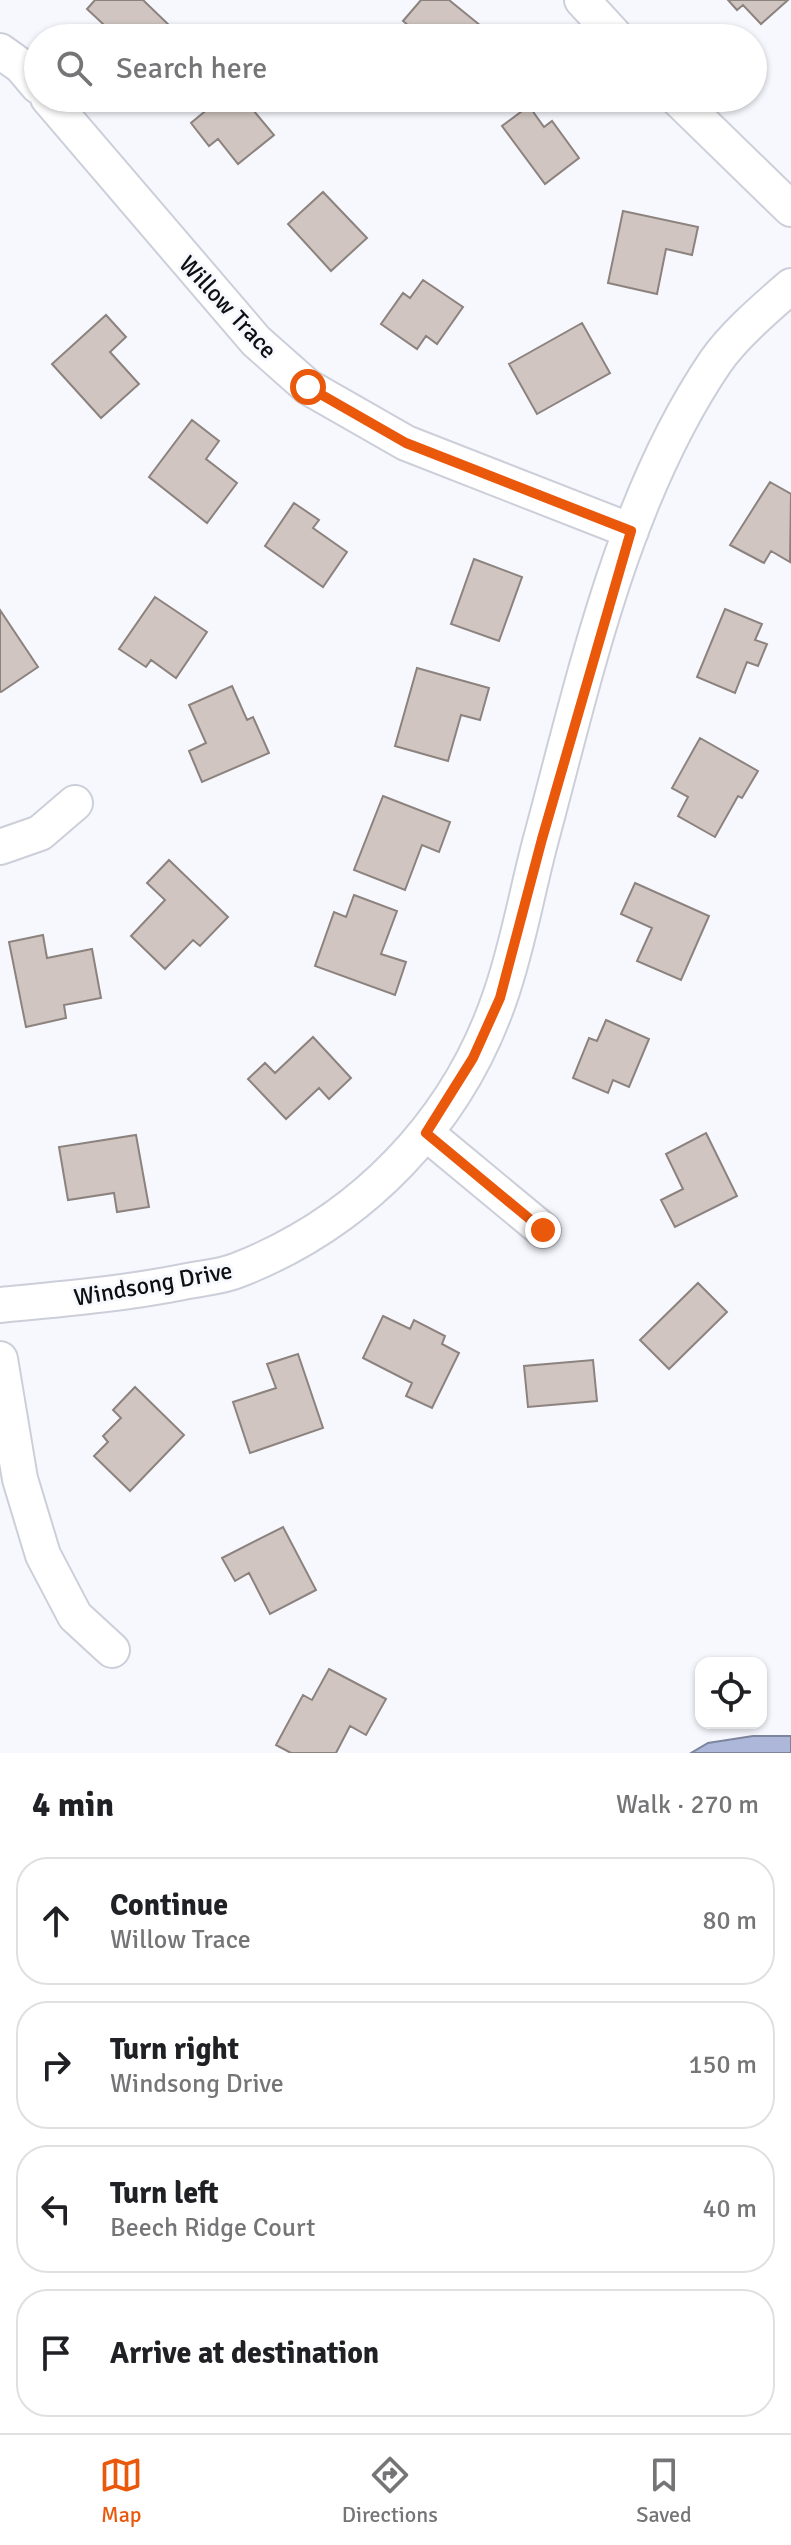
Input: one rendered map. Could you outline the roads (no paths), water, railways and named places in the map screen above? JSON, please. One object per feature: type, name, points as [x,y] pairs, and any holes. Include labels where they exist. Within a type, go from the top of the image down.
[{"type":"street","points":[[582,0],[604,24]]},
{"type":"street","points":[[0,51],[24,70]]},
{"type":"street","name":"Willow Trace","points":[[60,112],[246,331],[308,387],[406,443],[631,531]]},
{"type":"street","points":[[691,112],[791,209]]},
{"type":"street","name":"Windsong Drive","points":[[0,1305],[123,1294],[236,1271],[322,1229],[389,1177],[426,1133],[473,1058],[500,998],[546,824],[631,531],[683,416],[718,358],[791,286]]},
{"type":"street","points":[[0,847],[40,833],[75,803]]},
{"type":"street","points":[[426,1133],[543,1230]]},
{"type":"street","points":[[0,1359],[20,1479],[43,1555],[75,1616],[112,1650]]},
{"type":"water","points":[[753,1736],[791,1736],[791,1753],[691,1753],[708,1743]]}]
